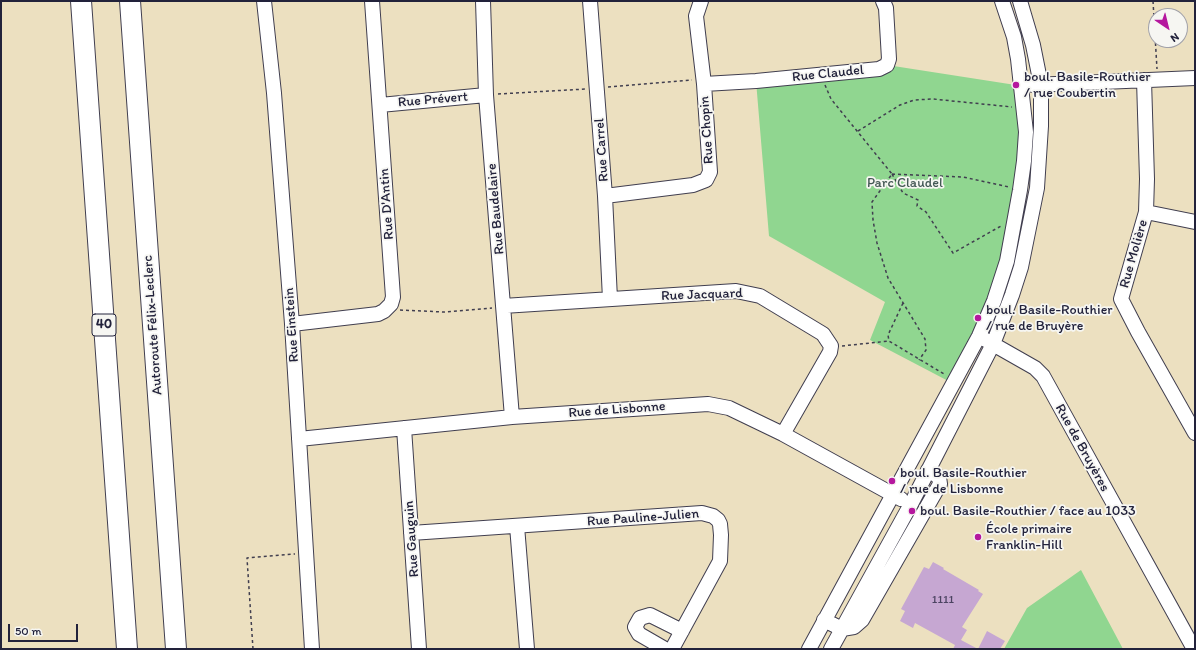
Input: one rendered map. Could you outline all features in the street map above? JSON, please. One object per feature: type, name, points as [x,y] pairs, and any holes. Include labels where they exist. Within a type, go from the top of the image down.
[{"type":"highway","name":"40","points":[[82,1],[127,649]]},
{"type":"highway","name":"Autoroute Félix-Leclerc","points":[[130,1],[176,649]]},
{"type":"street","name":"Rue Einstein","points":[[264,1],[274,93],[292,324],[312,649]]},
{"type":"street","name":"Rue D'Antin","points":[[372,1],[393,296],[387,308]]},
{"type":"street","name":"Rue Baudelaire","points":[[483,1],[486,95],[512,417]]},
{"type":"street","name":"Rue Carrel","points":[[590,1],[605,196],[610,299]]},
{"type":"street","name":"Rue Chopin","points":[[605,196],[693,185],[706,180],[710,172],[704,84],[696,16],[700,1]]},
{"type":"street","name":"Rue Claudel","points":[[704,84],[756,81],[879,69],[886,65],[889,59],[886,8],[883,1]]},
{"type":"street","points":[[809,649],[979,336],[994,301],[1006,261],[1020,190],[1026,132],[1022,86],[1015,44],[1002,1]]},
{"type":"street","points":[[831,649],[911,504],[993,344],[1012,295],[1021,266],[1037,188],[1041,126],[1041,85],[1033,45],[1020,1]]},
{"type":"street","points":[[1022,86],[1195,78]]},
{"type":"street","name":"Rue Molière","points":[[1151,80],[1146,212],[1121,298],[1195,433]]},
{"type":"street","name":"Rue Prévert","points":[[380,105],[486,95]]},
{"type":"street","points":[[1146,212],[1195,222]]},
{"type":"street","name":"Rue Jacquard","points":[[504,306],[736,291],[760,296],[823,334],[828,341],[830,348]]},
{"type":"street","points":[[292,324],[378,314],[387,308]]},
{"type":"street","name":"Rue de Bruyères","points":[[979,336],[1035,368],[1043,376],[1194,649]]},
{"type":"street","points":[[783,434],[830,352],[830,348]]},
{"type":"street","name":"Rue de Lisbonne","points":[[299,439],[512,417],[708,404],[729,408],[783,434],[911,504]]},
{"type":"street","name":"Rue Gauguin","points":[[404,428],[419,649]]},
{"type":"street","points":[[824,620],[842,629],[854,627],[862,620],[940,484],[939,477],[928,470]]},
{"type":"street","name":"Rue Pauline-Julien","points":[[411,533],[702,513],[713,516],[720,524],[720,561],[672,649]]},
{"type":"street","points":[[517,526],[527,649]]},
{"type":"street","points":[[665,649],[639,634],[635,627],[640,618],[650,615],[682,631]]},
{"type":"path","points":[[1151,80],[1153,1]]},
{"type":"path","points":[[821,74],[831,99],[858,131],[879,160],[892,174],[903,193],[918,200],[917,206],[926,212],[953,253],[984,234],[1015,219]]},
{"type":"path","points":[[858,131],[900,105],[914,100],[933,99],[1024,108]]},
{"type":"path","points":[[892,174],[963,177],[1020,190]]},
{"type":"path","points":[[892,174],[872,202],[873,220],[877,243],[888,278],[925,339],[926,350],[919,360]]},
{"type":"path","points":[[889,341],[888,335],[903,303]]},
{"type":"path","points":[[387,308],[403,311],[444,312],[504,306]]},
{"type":"path","points":[[830,348],[889,341],[919,360],[948,375],[954,384]]},
{"type":"path","points":[[253,649],[247,558],[306,554]]},
{"type":"green space","name":"Parc Claudel","points":[[887,65],[1022,86],[1026,132],[1007,261],[954,384],[870,340],[885,302],[769,236],[756,81]]},
{"type":"green space","points":[[1081,570],[1123,649],[1004,649],[1027,608]]},
{"type":"building","points":[[933,562],[979,590],[978,591],[983,594],[962,627],[967,630],[961,640],[978,649],[953,649],[955,645],[915,623],[913,628],[900,621],[905,611],[901,609],[924,567],[929,569]]},
{"type":"building","points":[[987,631],[1005,641],[1000,649],[978,649]]},
{"type":"place","name":"boul. Basile-Routhier / rue Coubertin","points":[[1016,85]]},
{"type":"place","name":"boul. Basile-Routhier / rue de Bruyère","points":[[978,318]]},
{"type":"place","name":"boul. Basile-Routhier / rue de Lisbonne","points":[[892,481]]},
{"type":"place","name":"boul. Basile-Routhier / face au 1033","points":[[912,511]]},
{"type":"place","name":"École primaire Franklin-Hill","points":[[978,537]]}]
